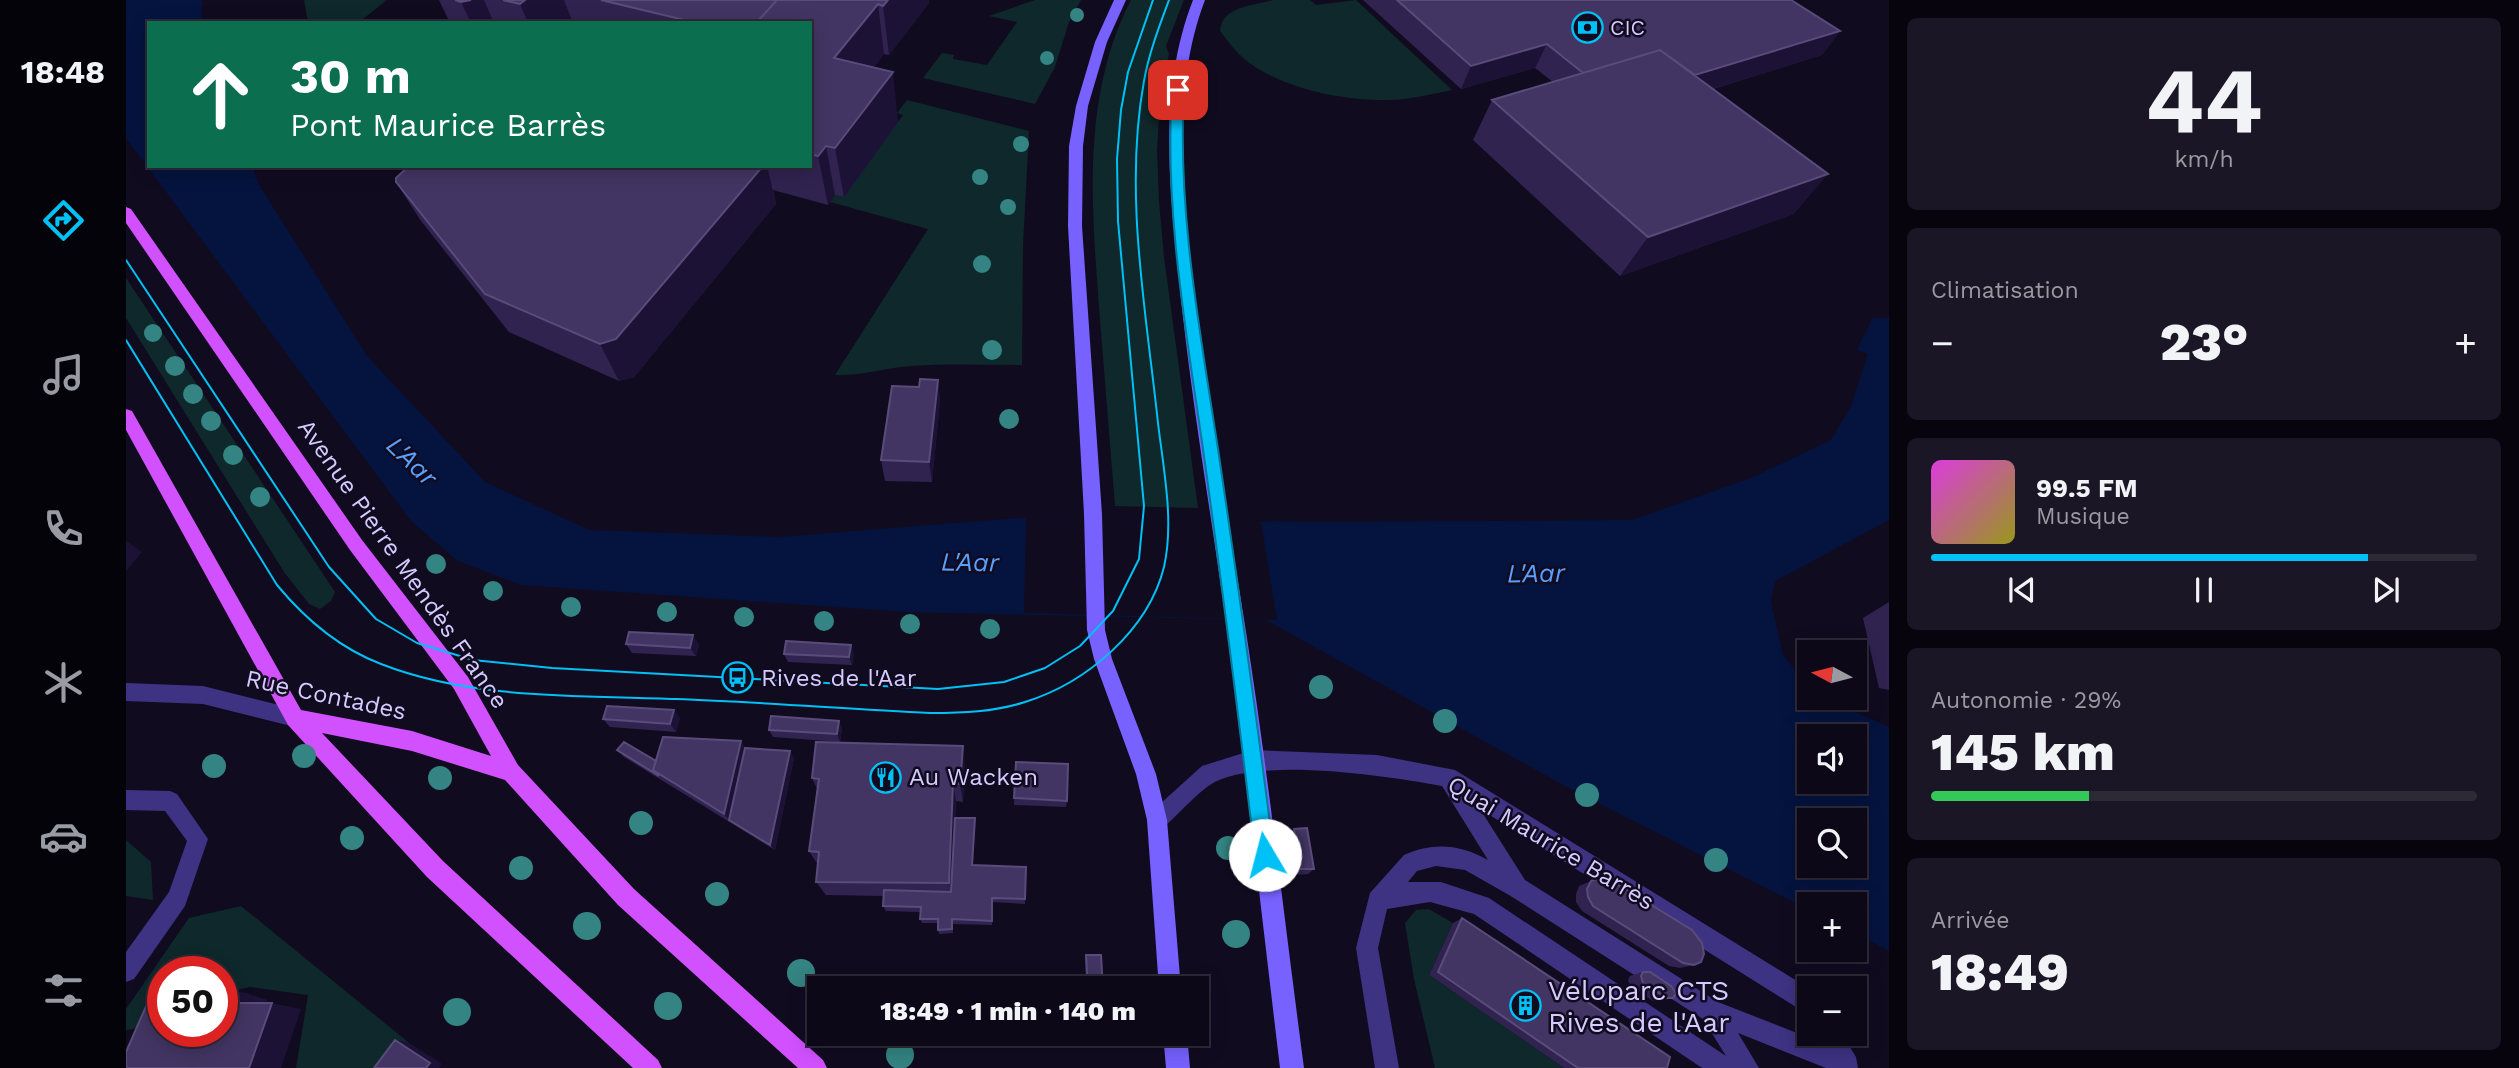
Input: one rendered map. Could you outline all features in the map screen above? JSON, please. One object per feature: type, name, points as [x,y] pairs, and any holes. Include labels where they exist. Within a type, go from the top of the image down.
[{"type":"main road","points":[[1120,0],[1101,41],[1082,106],[1076,146],[1075,226],[1093,514],[1096,630],[1103,659],[1146,774],[1157,820],[1169,976]]},
{"type":"main road","points":[[1201,1],[1187,32],[1181,62],[1175,138],[1178,206],[1192,334],[1238,642],[1292,1068]]},
{"type":"main road","name":"Avenue Pierre Mendès France","points":[[126,212],[356,545],[461,683],[511,772],[626,897],[815,1068]]},
{"type":"main road","points":[[126,415],[295,718],[435,869],[650,1068]]},
{"type":"main road","name":"Rue Contades","points":[[295,718],[412,741],[511,772]]},
{"type":"main road","points":[[1176,1046],[1178,1068]]},
{"type":"street","name":"Rue Contades","points":[[126,692],[204,695],[295,718]]},
{"type":"street","name":"Quai Maurice Barrès","points":[[1157,820],[1209,773],[1253,760],[1377,765],[1448,776],[1797,995]]},
{"type":"street","points":[[1448,776],[1517,887]]},
{"type":"street","points":[[126,800],[170,801],[198,839],[177,898],[126,971]]},
{"type":"street","points":[[1387,1068],[1367,948],[1378,901],[1410,862],[1436,855],[1468,860],[1517,887],[1711,1011],[1849,1066]]},
{"type":"street","points":[[1378,901],[1417,889],[1447,892],[1481,906],[1723,1068]]},
{"type":"street","points":[[1711,1011],[1747,1068]]},
{"type":"street","points":[[1836,1046],[1849,1066]]},
{"type":"green space","points":[[304,0],[387,0],[361,21],[308,21]]},
{"type":"green space","points":[[1035,0],[1081,0],[1069,22],[1055,67],[1035,104],[923,78],[942,53],[954,55],[953,59],[987,65],[1017,22],[989,16]]},
{"type":"green space","points":[[1131,0],[1184,0],[1166,46],[1169,54],[1160,104],[1157,150],[1164,257],[1198,508],[1115,506],[1094,239],[1093,157],[1104,76],[1115,37]]},
{"type":"green space","points":[[1273,0],[1310,0],[1316,5],[1356,0],[1452,90],[1404,99],[1362,99],[1316,92],[1272,76],[1237,52],[1220,31],[1226,16],[1232,12]]},
{"type":"green space","points":[[907,100],[1029,131],[1023,245],[1022,365],[915,366],[835,375],[928,229],[830,202],[835,195],[844,197],[903,115],[897,113]]},
{"type":"green space","points":[[126,278],[335,592],[331,601],[320,609],[309,604],[284,572],[126,318]]},
{"type":"green space","points":[[126,840],[151,862],[153,900],[126,896]]},
{"type":"green space","points":[[241,906],[408,1042],[389,1068],[296,1068],[308,995],[250,987],[238,990],[238,956],[163,956],[189,918]]},
{"type":"green space","points":[[1429,909],[1453,923],[1429,975],[1564,1068],[1435,1068],[1414,979],[1405,923],[1416,910]]},
{"type":"green space","points":[[147,979],[147,1027],[126,1030],[126,1009]]},
{"type":"water","points":[[126,0],[202,0],[201,21],[147,21],[147,166],[126,138]]},
{"type":"water","name":"L'Aar","points":[[148,168],[253,168],[259,185],[367,356],[485,482],[589,530],[781,537],[1018,518],[1318,522],[1632,520],[1751,478],[1831,440],[1851,406],[1868,354],[1857,350],[1873,317],[1887,319],[1889,315],[1889,520],[1775,581],[1771,602],[1783,655],[1797,672],[1797,710],[1850,710],[1889,727],[1889,951],[1867,939],[1867,892],[1797,892],[1797,904],[1565,786],[1266,620],[907,612],[522,585],[458,561],[411,521]]},
{"type":"pier","points":[[1026,518],[1261,521],[1277,620],[1024,613]]},
{"type":"building","points":[[503,0],[525,0],[520,4]]},
{"type":"building","points":[[601,0],[777,0],[758,21],[689,21]]},
{"type":"building","points":[[777,0],[888,0],[883,6],[878,4],[834,58],[893,72],[835,148],[826,146],[818,156],[812,154],[812,21],[758,21]]},
{"type":"building","name":"CIC","points":[[1397,0],[1791,0],[1840,31],[1695,75],[1660,50],[1583,73],[1547,44],[1471,66]]},
{"type":"building","points":[[1660,50],[1828,174],[1648,237],[1492,100]]},
{"type":"building","points":[[407,168],[761,168],[616,339],[600,344],[485,294],[396,182],[396,178]]},
{"type":"building","points":[[920,379],[938,380],[929,462],[881,460],[892,386],[919,387]]},
{"type":"building","points":[[629,632],[693,635],[690,648],[626,644]]},
{"type":"building","points":[[786,641],[851,645],[849,657],[784,654]]},
{"type":"building","points":[[607,706],[674,710],[670,724],[603,719]]},
{"type":"building","points":[[771,716],[839,721],[837,734],[769,730]]},
{"type":"building","points":[[663,737],[741,741],[724,814],[653,770]]},
{"type":"building","points":[[624,742],[656,761],[653,770],[659,776],[617,750]]},
{"type":"building","points":[[816,742],[963,746],[960,784],[953,783],[949,883],[816,882],[819,852],[809,851],[819,779],[812,778]]},
{"type":"building","points":[[745,748],[790,751],[770,845],[729,820]]},
{"type":"building","points":[[1016,762],[1068,764],[1067,801],[1014,798]]},
{"type":"building","points":[[955,818],[975,818],[972,865],[1026,867],[1025,899],[992,898],[992,921],[952,919],[952,929],[938,930],[938,919],[920,919],[921,907],[883,906],[884,890],[951,892]]},
{"type":"building","points":[[1307,828],[1314,869],[1300,869],[1294,829]]},
{"type":"building","points":[[1598,878],[1609,879],[1692,930],[1702,943],[1704,954],[1701,962],[1694,965],[1683,963],[1593,906],[1587,889],[1591,881]]},
{"type":"building","name":"Véloparc CTS Rives de l'Aar","points":[[1462,918],[1670,1057],[1667,1068],[1578,1068],[1438,972]]},
{"type":"building","points":[[1086,955],[1101,955],[1102,976],[1087,976]]},
{"type":"building","points":[[1643,972],[1650,972],[1671,986],[1676,993],[1673,998],[1667,998],[1643,983]]},
{"type":"building","points":[[238,1003],[272,1003],[249,1068],[126,1068],[126,1052],[147,1004],[147,1047],[238,1047]]},
{"type":"building","points":[[395,1040],[430,1063],[426,1068],[374,1068]]},
{"type":"tram line","points":[[126,260],[329,567],[376,619],[417,643],[473,660],[552,668],[938,689],[1004,682],[1045,668],[1080,646],[1113,611],[1139,559],[1144,506],[1118,221],[1117,159],[1121,110],[1128,72],[1153,0]]},
{"type":"tram line","points":[[126,340],[277,585],[324,632],[351,650],[381,664],[452,684],[527,694],[708,700],[930,713],[990,710],[1025,702],[1070,682],[1092,668],[1111,651],[1129,633],[1144,612],[1164,567],[1168,510],[1138,247],[1136,164],[1138,122],[1146,71],[1169,0]]},
{"type":"place","name":"CIC","points":[[1587,27]]},
{"type":"place","name":"Rives de l'Aar","points":[[738,678]]},
{"type":"place","name":"Au Wacken","points":[[886,777]]},
{"type":"place","name":"Véloparc CTS Rives de l'Aar","points":[[1525,1006]]},
{"type":"route","points":[[1178,90],[1175,138],[1184,264],[1238,642],[1265,855]]}]
